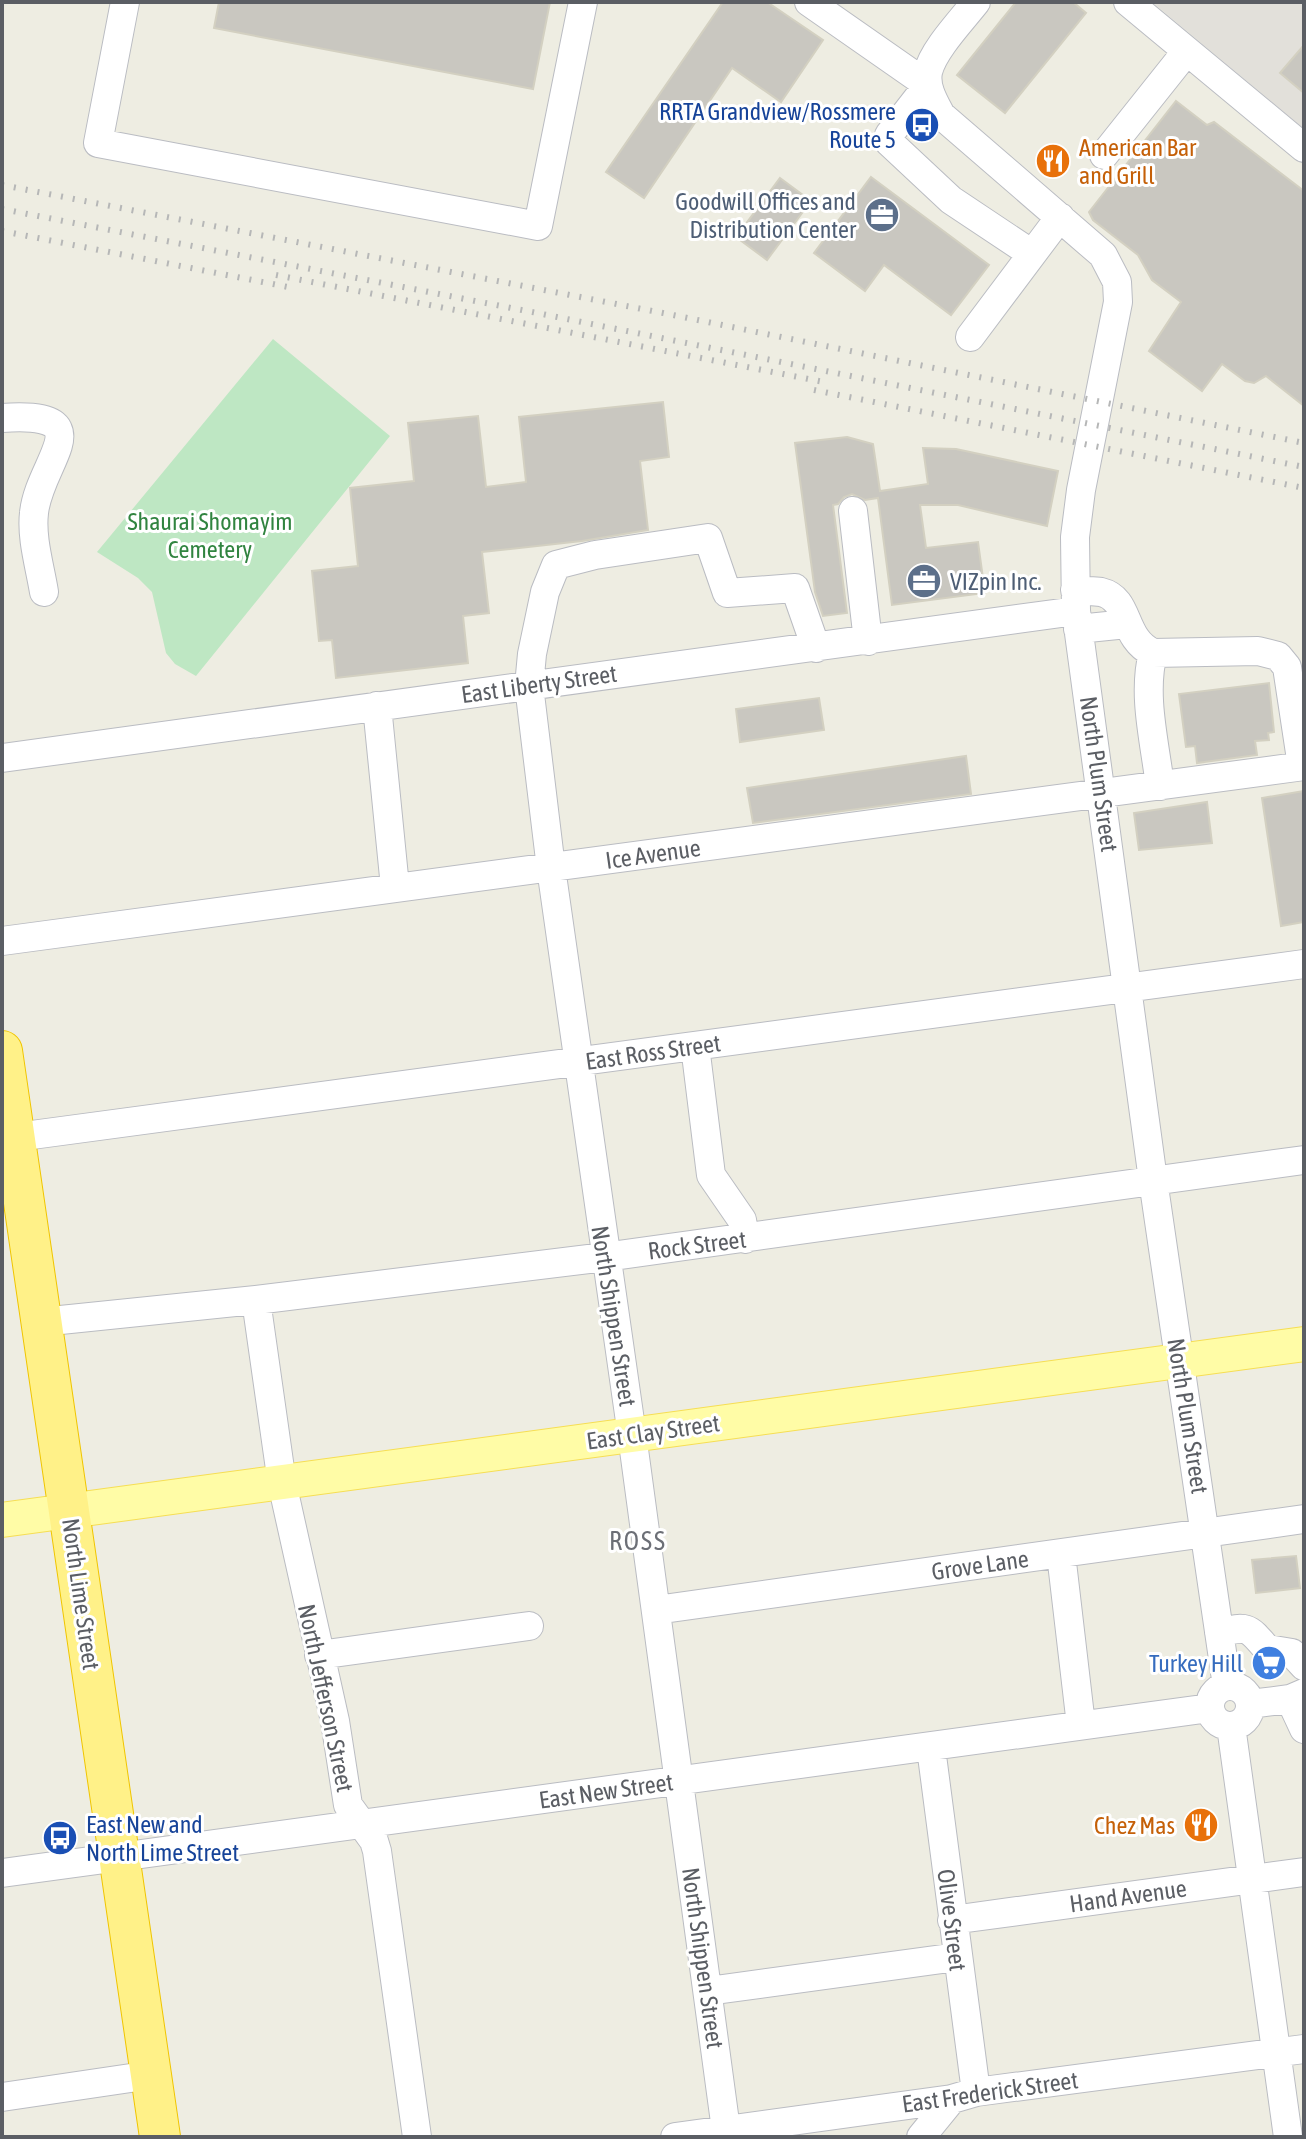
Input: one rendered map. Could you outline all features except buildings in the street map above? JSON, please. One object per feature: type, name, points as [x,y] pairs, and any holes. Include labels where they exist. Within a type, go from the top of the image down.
[{"type":"highway","name":"North Lime Street","points":[[2,1051],[8,1139],[41,1322],[160,2137]]},
{"type":"main road","name":"East Clay Street","points":[[2,1520],[1304,1344]]},
{"type":"street","points":[[125,2],[98,143],[538,226],[583,2]]},
{"type":"street","name":"North Plum Street","points":[[809,2],[928,85],[941,115],[1103,255],[1118,292],[1108,362],[1081,490],[1075,537],[1077,610],[1153,1180],[1206,1533],[1219,1632],[1223,1707],[1253,1879],[1290,2050],[1288,2137]]},
{"type":"street","points":[[976,2],[942,47],[929,68],[928,85],[889,135],[889,142],[951,200],[1032,254]]},
{"type":"street","points":[[1128,2],[1304,148]]},
{"type":"street","points":[[1104,155],[1186,52]]},
{"type":"street","points":[[970,337],[1060,217]]},
{"type":"street","points":[[2,418],[50,421],[60,433],[34,510],[44,592]]},
{"type":"street","points":[[853,511],[868,641]]},
{"type":"street","name":"North Shippen Street","points":[[727,2133],[632,1435],[577,1062],[529,686],[532,654],[545,592],[556,565],[595,555],[708,538],[727,593],[795,588],[816,648]]},
{"type":"street","points":[[1077,610],[1102,592],[1110,596],[1121,607],[1138,645],[1153,653],[1258,651],[1278,656],[1287,667],[1303,766]]},
{"type":"street","name":"East Liberty Street","points":[[2,758],[1077,610],[1127,624]]},
{"type":"street","points":[[1153,653],[1148,671],[1148,693],[1160,786]]},
{"type":"street","points":[[377,706],[395,887]]},
{"type":"street","name":"Ice Avenue","points":[[2,941],[1303,766]]},
{"type":"street","name":"East Ross Street","points":[[8,1139],[1304,964]]},
{"type":"street","points":[[695,1046],[711,1175],[742,1220],[745,1239]]},
{"type":"street","name":"Rock Street","points":[[41,1322],[256,1300],[605,1257],[1304,1160]]},
{"type":"street","name":"North Jefferson Street","points":[[256,1300],[282,1483],[335,1721],[348,1805],[377,1851],[417,2137]]},
{"type":"street","name":"Grove Lane","points":[[656,1610],[1304,1519]]},
{"type":"street","points":[[1061,1554],[1081,1725]]},
{"type":"street","points":[[319,1655],[529,1626]]},
{"type":"street","points":[[1219,1632],[1244,1627],[1250,1629],[1267,1649],[1292,1653],[1304,1666]]},
{"type":"street","points":[[1223,1707],[1243,1722],[1250,1704],[1297,1696],[1304,1729]]},
{"type":"street","name":"East New Street","points":[[2,1873],[1223,1707]]},
{"type":"street","name":"Olive Street","points":[[931,1748],[957,1957],[964,2096]]},
{"type":"street","name":"Hand Avenue","points":[[952,1920],[1304,1872]]},
{"type":"street","points":[[708,1991],[957,1957]]},
{"type":"street","name":"East Frederick Street","points":[[675,2137],[727,2133],[1290,2050]]},
{"type":"street","points":[[2,2097],[151,2075]]},
{"type":"street","points":[[921,2137],[964,2096]]},
{"type":"shaded area","points":[[1152,2],[1304,2],[1304,129]]},
{"type":"green space","name":"Shaurai Shomayim Cemetery","points":[[273,339],[390,436],[196,676],[175,664],[166,653],[152,592],[138,578],[97,552]]},
{"type":"railway","points":[[2,185],[668,314],[1304,443]]},
{"type":"railway","points":[[2,209],[1304,467]]},
{"type":"railway","points":[[2,231],[288,287]]},
{"type":"railway","points":[[276,275],[829,383]]},
{"type":"railway","points":[[814,390],[1304,488]]},
{"type":"place","name":"RRTA Grandview/Rossmere Route 5","points":[[922,125]]},
{"type":"place","name":"American Bar and Grill","points":[[1053,161]]},
{"type":"place","name":"Goodwill Offices and Distribution Center","points":[[882,215]]},
{"type":"place","name":"VIZpin Inc.","points":[[924,581]]},
{"type":"place","name":"Turkey Hill","points":[[1269,1663]]},
{"type":"place","name":"Chez Mas","points":[[1201,1825]]},
{"type":"place","name":"East New and North Lime Street","points":[[60,1838]]},
{"type":"district","name":"ROSS","points":[[638,1541]]}]
